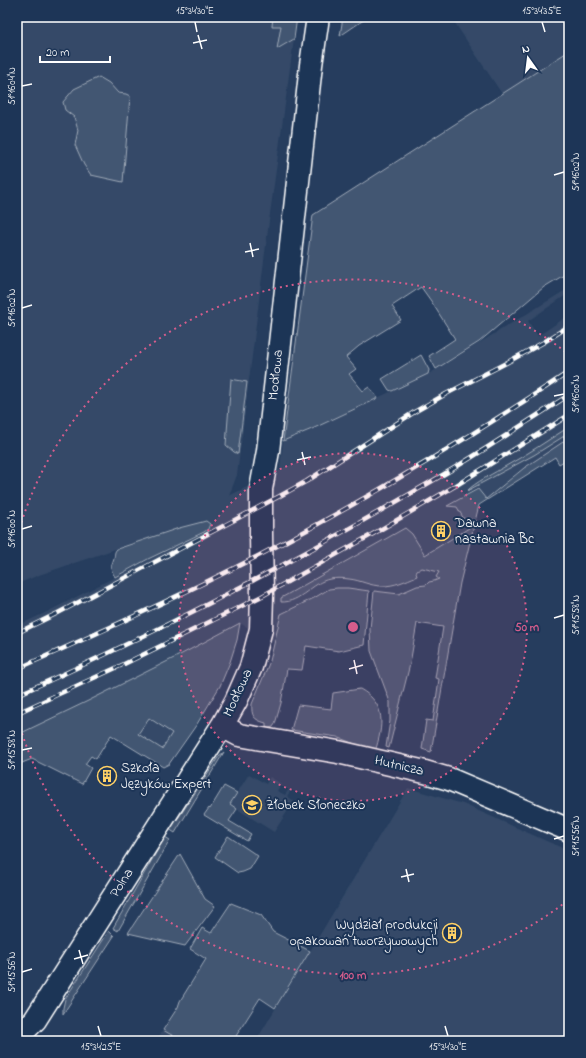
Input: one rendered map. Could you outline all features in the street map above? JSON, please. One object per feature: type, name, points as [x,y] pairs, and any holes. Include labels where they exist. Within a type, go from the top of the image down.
[{"type":"street","name":"Modłowa","points":[[222,726],[251,667],[261,629],[261,489],[268,451],[310,72],[318,17]]},
{"type":"street","name":"Hutnicza","points":[[222,726],[239,735],[338,752],[449,779],[569,830]]},
{"type":"street","name":"Polna","points":[[17,1038],[35,1020],[222,726]]},
{"type":"shaded area","points":[[17,17],[297,17],[269,221],[237,475],[229,496],[280,469],[283,441],[312,429],[432,372],[569,288],[569,293],[528,321],[538,336],[569,315],[569,438],[518,472],[479,504],[460,583],[427,600],[374,591],[358,590],[279,646],[240,623],[237,640],[220,686],[197,724],[169,764],[163,767],[111,735],[96,759],[91,756],[85,764],[91,768],[82,784],[32,759],[17,765],[17,626],[146,561],[136,542],[17,584]]},
{"type":"shaded area","points":[[273,17],[297,17],[294,39],[277,49],[281,26],[272,26]]},
{"type":"shaded area","points":[[343,17],[368,17],[340,36]]},
{"type":"shaded area","points":[[451,17],[569,17],[569,51],[502,94]]},
{"type":"shaded area","points":[[569,51],[569,272],[544,287],[479,342],[436,369],[429,356],[455,339],[421,287],[392,306],[401,320],[359,346],[346,357],[356,369],[349,374],[363,391],[369,387],[377,397],[376,399],[283,441],[313,215]]},
{"type":"shaded area","points":[[99,77],[109,83],[118,93],[130,96],[123,182],[91,175],[84,165],[75,145],[78,130],[74,117],[65,110],[63,102],[74,89]]},
{"type":"shaded area","points":[[421,355],[429,370],[428,374],[392,391],[389,390],[382,379]]},
{"type":"shaded area","points":[[231,379],[247,382],[238,454],[226,445]]},
{"type":"shaded area","points":[[569,427],[569,433],[534,455],[467,491],[480,481],[522,457]]},
{"type":"shaded area","points":[[569,438],[569,458],[559,464],[555,457],[479,505],[460,583],[431,752],[422,749],[426,720],[433,721],[439,679],[435,678],[443,627],[417,623],[410,664],[389,748],[386,747],[390,721],[390,702],[371,651],[370,629],[374,591],[399,594],[439,579],[436,577],[439,572],[422,568],[417,571],[417,576],[400,583],[387,586],[373,585],[347,579],[330,579],[318,584],[295,599],[281,602],[281,598],[405,528],[412,534],[425,555],[469,528],[457,507],[447,506],[478,489],[486,499],[524,468]]},
{"type":"shaded area","points":[[206,521],[210,524],[208,529],[204,532],[115,577],[111,567],[117,549],[179,528]]},
{"type":"shaded area","points":[[337,588],[369,591],[364,645],[339,651],[306,646],[302,670],[287,669],[281,703],[275,724],[273,727],[266,727],[266,723],[254,717],[252,712],[252,704],[270,661],[281,614],[329,589]]},
{"type":"shaded area","points":[[240,623],[237,640],[220,686],[197,724],[169,764],[163,767],[111,735],[96,759],[91,756],[85,764],[91,768],[82,784],[32,759],[17,765],[17,735],[178,656]],"holes":[[[149,718],[172,733],[162,749],[138,734]]]},
{"type":"shaded area","points":[[360,689],[369,695],[375,702],[381,716],[380,733],[375,752],[337,737],[291,730],[298,705],[331,709],[333,693]]},
{"type":"shaded area","points":[[224,752],[175,833],[169,829],[179,817],[219,756]]},
{"type":"shaded area","name":"Żłobek Słoneczko","points":[[249,774],[266,784],[270,777],[281,784],[277,791],[285,795],[289,789],[291,790],[287,796],[294,801],[274,832],[237,809],[228,823],[224,786],[237,793]]},
{"type":"shaded area","points":[[224,786],[237,793],[230,804],[237,809],[229,821],[251,834],[247,841],[204,815],[209,808],[210,809]]},
{"type":"shaded area","points":[[408,788],[463,804],[569,851],[569,1041],[256,1041]]},
{"type":"shaded area","points":[[228,836],[258,856],[250,869],[238,873],[215,857]]},
{"type":"shaded area","points":[[165,837],[170,840],[118,931],[113,928]]},
{"type":"shaded area","points":[[180,854],[205,899],[215,906],[185,946],[128,933]]},
{"type":"shaded area","points":[[231,903],[261,915],[273,932],[310,951],[275,1008],[260,998],[236,1036],[242,1041],[182,1041],[163,1030],[206,959],[190,949],[202,928],[211,933]]},
{"type":"shaded area","points":[[109,931],[114,936],[63,1014],[65,999]]},
{"type":"shaded area","points":[[163,1030],[182,1041],[156,1041]]},
{"type":"railway","points":[[17,633],[58,613],[307,481],[416,411],[544,342],[569,326]]},
{"type":"railway","points":[[17,669],[170,600],[300,534],[417,468],[569,372]]},
{"type":"railway","points":[[17,695],[166,625],[307,552],[446,473],[569,395]]},
{"type":"railway","points":[[17,713],[118,667],[262,596],[455,486],[569,415]]},
{"type":"place","name":"Dawna nastawnia Bc","points":[[441,531]]},
{"type":"place","name":"Szkoła Języków Expert","points":[[107,776]]},
{"type":"place","name":"Żłobek Słoneczko","points":[[252,805]]},
{"type":"place","name":"Wydział produkcji opakowań tworzywowych","points":[[452,933]]}]
